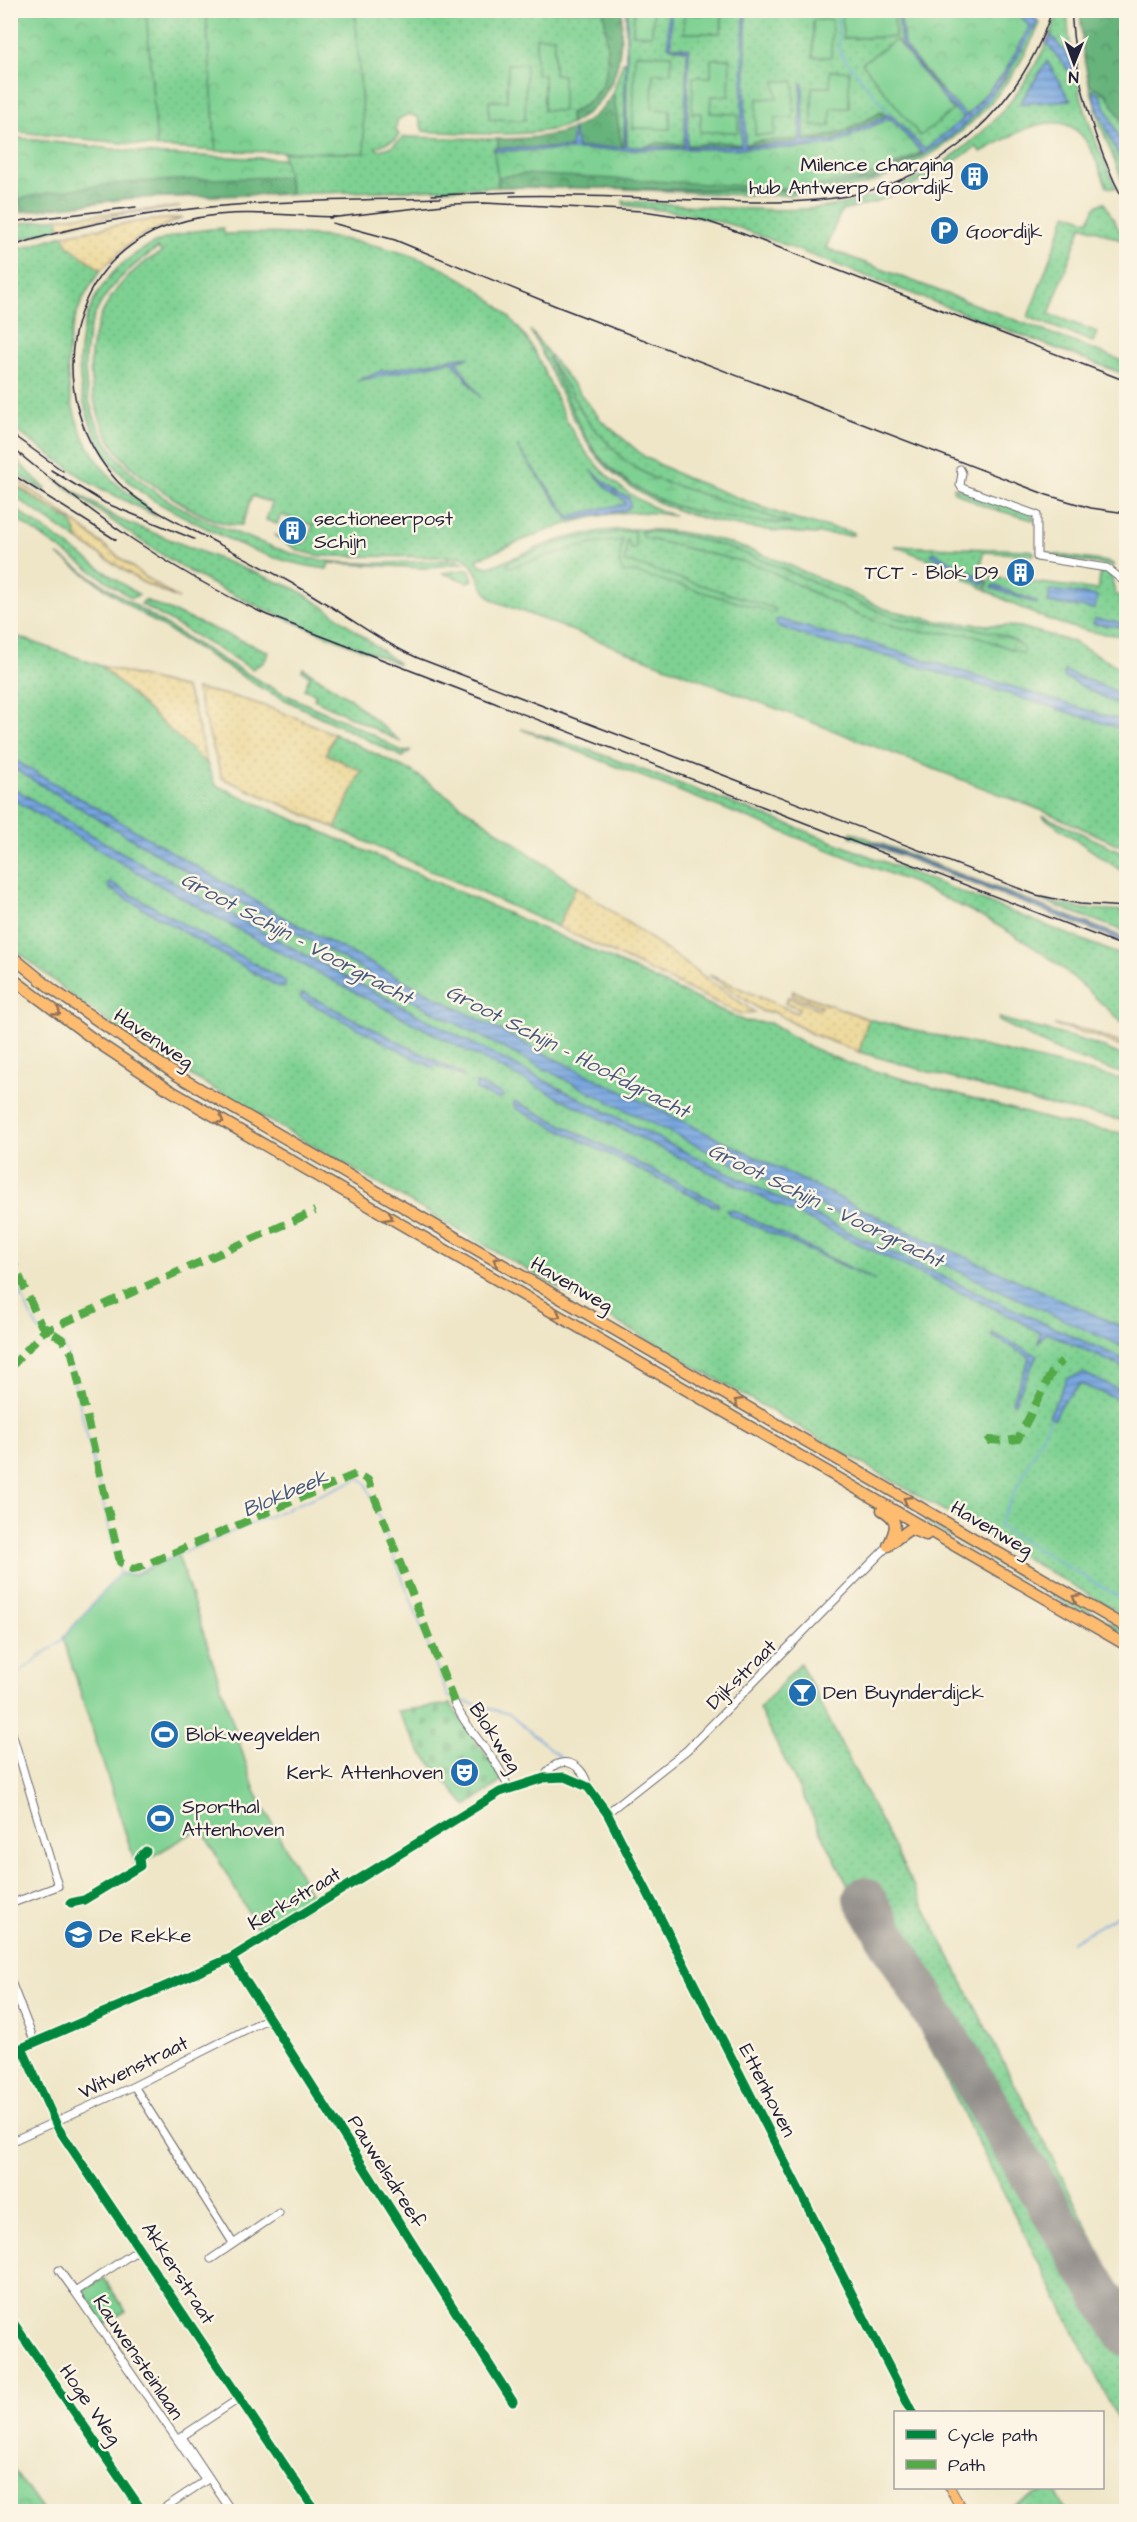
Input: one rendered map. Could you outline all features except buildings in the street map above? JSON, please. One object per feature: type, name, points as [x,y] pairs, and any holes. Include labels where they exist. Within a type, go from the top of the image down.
[{"type":"highway","name":"Havenweg","points":[[10,955],[52,989],[178,1077],[1126,1627]]},
{"type":"highway","name":"Havenweg","points":[[10,977],[100,1044],[168,1089],[1126,1645]]},
{"type":"highway","points":[[744,1422],[792,1456],[893,1516],[896,1528],[888,1546]]},
{"type":"highway","points":[[888,1546],[904,1531],[917,1530],[987,1570],[1040,1596]]},
{"type":"main road","name":"Kerkstraat","points":[[10,2053],[231,1958],[490,1797],[544,1778],[565,1777],[588,1787]]},
{"type":"main road","name":"Ettenhoven","points":[[588,1787],[607,1813],[911,2411]]},
{"type":"main road","points":[[951,2489],[963,2511]]},
{"type":"street","points":[[960,469],[963,473],[960,483],[962,488],[1037,515],[1036,553],[1040,559],[1107,568],[1126,583]]},
{"type":"street","name":"Dijkstraat","points":[[607,1813],[687,1750],[888,1546]]},
{"type":"street","name":"Blokweg","points":[[454,1702],[463,1720],[497,1764],[509,1790]]},
{"type":"street","points":[[10,1904],[58,1886],[11,1728]]},
{"type":"street","name":"Ettenhoven","points":[[544,1778],[547,1772],[567,1761],[572,1762],[578,1765],[588,1787]]},
{"type":"street","name":"Pauwelsdreef","points":[[231,1958],[513,2402]]},
{"type":"street","points":[[10,1979],[35,2043]]},
{"type":"street","name":"Witvenstraat","points":[[10,2142],[134,2086],[270,2018]]},
{"type":"street","name":"Akkerstraat","points":[[28,2066],[55,2122],[316,2511]]},
{"type":"street","points":[[134,2086],[234,2243]]},
{"type":"street","points":[[210,2259],[279,2213]]},
{"type":"street","name":"Kauwensteinlaan","points":[[75,2292],[141,2248]]},
{"type":"street","name":"Kauwensteinlaan","points":[[59,2270],[232,2511]]},
{"type":"street","name":"Hoge Weg","points":[[10,2318],[143,2511]]},
{"type":"street","points":[[179,2438],[240,2398]]},
{"type":"street","points":[[158,2511],[208,2479]]},
{"type":"green space","points":[[11,10],[146,11],[157,147],[11,131]]},
{"type":"green space","points":[[11,11],[152,91],[146,11],[206,11],[216,151],[157,147]]},
{"type":"green space","points":[[206,11],[355,11],[365,153],[216,151]]},
{"type":"green space","points":[[355,11],[604,11],[607,57],[603,83],[596,94],[585,104],[570,113],[571,124],[555,129],[520,134],[430,132],[423,131],[418,117],[408,114],[397,120],[396,130],[399,135],[394,140],[376,147],[378,150],[391,147],[404,137],[498,139],[498,187],[291,194],[283,152],[365,153]],"holes":[[[536,37],[554,38],[554,74],[544,110],[544,74],[536,74]],[[489,101],[507,101],[489,119]]]},
{"type":"green space","points":[[604,11],[622,11],[620,46],[614,76],[599,102],[571,124],[570,113],[596,94],[603,83],[607,57]]},
{"type":"green space","points":[[626,11],[634,11],[633,34],[652,35],[653,11],[712,11],[712,15],[684,33],[721,33],[722,15],[730,15],[730,11],[842,11],[843,38],[895,37],[894,11],[900,11],[902,41],[965,118],[924,150],[890,114],[835,140],[739,147],[627,147],[626,63],[624,147],[621,147],[613,92],[623,62],[626,62]],"holes":[[[897,40],[900,46],[865,62]],[[635,54],[671,55],[653,73],[652,109]],[[711,77],[729,96],[711,96],[710,113],[701,132],[701,113],[692,113]],[[812,87],[830,87],[812,126]],[[777,98],[793,118],[775,117]]]},
{"type":"green space","points":[[634,11],[653,11],[652,35],[633,34]]},
{"type":"green space","points":[[712,11],[730,11],[730,15],[722,15],[721,33],[684,33],[684,14],[712,15]]},
{"type":"green space","points":[[842,11],[894,11],[895,37],[843,38]]},
{"type":"green space","points":[[900,11],[1016,11],[1030,27],[1004,73],[965,118],[904,46]]},
{"type":"green space","points":[[1059,11],[1067,11],[1072,57],[1082,102],[1097,145],[1116,188],[1107,187],[1089,145],[1074,129],[1062,123],[1048,123],[1020,132],[981,152],[976,147],[912,186],[878,201],[841,211],[826,248],[1126,362],[1126,375],[732,225],[684,213],[624,205],[623,201],[737,209],[806,209],[849,203],[890,191],[928,172],[963,149],[994,120],[1021,87],[1043,51]]},
{"type":"green space","points":[[1080,11],[1126,11],[1126,129],[1107,94],[1089,84],[1083,52]]},
{"type":"green space","points":[[813,20],[832,20],[831,57],[813,57]]},
{"type":"green space","points":[[1038,21],[1040,24],[1018,66],[981,113],[939,148],[892,175],[842,190],[790,195],[623,189],[814,191],[871,180],[926,153],[952,133],[1003,82]]},
{"type":"green space","points":[[536,37],[554,37],[554,74],[563,75],[563,111],[544,110],[544,74],[536,74]]},
{"type":"green space","points":[[896,40],[953,110],[920,136],[862,63]]},
{"type":"green space","points":[[635,54],[672,55],[671,73],[653,73],[652,109],[670,110],[670,129],[633,128]]},
{"type":"green space","points":[[711,59],[730,59],[729,96],[711,96],[710,113],[738,114],[738,132],[700,132],[701,113],[692,113],[693,77],[711,77]]},
{"type":"green space","points":[[508,64],[526,64],[525,120],[489,119],[489,101],[507,101]]},
{"type":"green space","points":[[830,71],[849,71],[849,108],[831,108],[830,126],[812,126],[812,87],[830,87]]},
{"type":"green space","points":[[775,81],[794,81],[793,118],[775,118],[774,135],[755,135],[757,99],[777,98]]},
{"type":"green space","points":[[1089,84],[1103,91],[1119,113],[1125,140],[1126,184],[1124,185],[1101,126]]},
{"type":"green space","points":[[613,92],[622,147],[643,147],[659,143],[692,145],[720,142],[744,145],[758,141],[820,138],[843,132],[882,112],[923,154],[871,180],[814,191],[498,187],[498,139],[547,136],[578,126],[592,118],[604,107]]},
{"type":"green space","points":[[889,114],[921,152],[888,169],[859,178],[799,189],[524,174],[498,177],[493,148],[712,147],[831,142]]},
{"type":"green space","points":[[10,137],[162,155],[284,159],[291,194],[134,198],[22,212],[11,165]]},
{"type":"green space","points":[[10,137],[162,155],[284,159],[288,177],[119,184],[52,192],[19,199],[11,165]]},
{"type":"green space","points":[[10,165],[22,212],[11,214],[10,214]]},
{"type":"green space","points":[[1104,202],[1126,242],[1082,225],[1049,314],[1097,332],[1093,342],[1028,317],[1067,213],[1089,221],[1095,207]]},
{"type":"green space","points":[[58,218],[60,228],[11,242],[11,225]]},
{"type":"green space","points":[[223,228],[224,234],[307,235],[350,240],[392,250],[432,264],[468,283],[501,309],[528,341],[568,423],[599,468],[641,501],[674,516],[648,512],[623,513],[573,522],[477,559],[480,565],[489,567],[556,541],[610,530],[651,529],[692,534],[770,557],[885,609],[942,622],[1021,627],[1073,642],[1126,671],[1126,848],[1046,812],[495,601],[485,591],[472,565],[462,557],[321,556],[299,551],[274,535],[306,544],[313,525],[281,515],[277,524],[266,520],[272,503],[252,496],[242,525],[216,521],[183,504],[141,475],[119,453],[100,418],[92,391],[90,363],[94,336],[103,311],[118,288],[137,268],[162,252],[158,248],[127,272],[104,299],[89,331],[86,350],[85,370],[89,402],[100,430],[115,454],[135,475],[183,509],[303,557],[359,563],[458,560],[465,563],[424,568],[329,563],[327,569],[288,562],[238,544],[145,495],[123,476],[102,448],[88,417],[81,384],[80,351],[86,319],[101,289],[123,264],[153,244],[178,235]]},
{"type":"green space","points":[[63,235],[69,246],[101,270],[85,295],[74,321],[69,348],[68,376],[72,403],[80,429],[93,454],[111,478],[156,516],[92,484],[11,427],[10,252]]},
{"type":"green space","points":[[530,330],[601,420],[645,457],[684,477],[796,520],[853,532],[853,535],[782,532],[707,520],[672,508],[639,492],[611,471],[588,444]]},
{"type":"green space","points":[[548,357],[589,423],[626,462],[653,478],[792,524],[739,520],[713,515],[662,501],[638,489],[617,473],[592,447],[580,427]]},
{"type":"green space","points":[[10,454],[46,489],[44,491],[11,470]]},
{"type":"green space","points":[[55,479],[118,519],[296,589],[326,608],[399,664],[244,600],[194,574],[158,552]]},
{"type":"green space","points":[[10,482],[72,522],[79,541],[11,494]]},
{"type":"green space","points":[[954,487],[1031,514],[1036,521],[983,506],[953,491]]},
{"type":"green space","points":[[11,506],[139,595],[131,598],[11,515]]},
{"type":"green space","points":[[634,530],[636,548],[631,549],[627,539],[625,561],[774,608],[775,613],[633,572],[624,573],[619,564],[622,540],[580,547],[512,567],[507,565],[509,561],[567,540]]},
{"type":"green space","points":[[642,531],[675,534],[740,552],[896,618],[985,631],[1016,642],[1025,651],[1024,654],[974,635],[916,631],[882,623],[858,615],[760,566],[645,538]]},
{"type":"green space","points":[[894,546],[1027,550],[1033,551],[1034,555],[983,552],[980,576],[988,581],[984,589],[936,562]]},
{"type":"green space","points":[[1038,552],[1108,562],[1113,566],[1042,556]]},
{"type":"green space","points":[[58,555],[187,638],[267,685],[369,733],[402,752],[411,750],[403,757],[263,689],[134,609]]},
{"type":"green space","points":[[469,569],[473,580],[467,582],[443,573]]},
{"type":"green space","points":[[1101,569],[1111,574],[1115,594],[1126,599],[1126,636],[1071,627],[1036,615],[986,590],[991,577],[1098,590]]},
{"type":"green space","points":[[145,600],[269,652],[264,662],[252,669],[141,604]]},
{"type":"green space","points":[[10,634],[101,666],[207,764],[215,785],[596,952],[744,1021],[770,1023],[808,1046],[849,1064],[1059,1122],[1126,1134],[1126,1616],[154,1054],[80,1002],[11,946]]},
{"type":"green space","points":[[303,668],[348,697],[401,742],[314,699],[316,694],[304,689],[310,676],[302,671]]},
{"type":"green space","points":[[521,729],[584,748],[798,828],[1126,957],[1126,1025],[1075,979],[1040,952],[1005,930],[950,901],[913,883]]},
{"type":"green space","points":[[334,734],[413,772],[576,886],[558,927],[335,828],[361,771],[326,754]]},
{"type":"green space","points":[[1043,817],[1126,854],[1126,874]]},
{"type":"green space","points":[[851,832],[1126,938],[1126,943],[850,836]]},
{"type":"green space","points":[[1040,900],[1085,909],[1126,911],[1126,932]]},
{"type":"green space","points":[[999,1018],[1111,1051],[1126,1058],[1126,1075],[1063,1053],[999,1021]]},
{"type":"green space","points":[[868,1019],[1126,1080],[1126,1121],[1042,1104],[859,1052]]},
{"type":"green space","points":[[927,1518],[1126,1632],[1126,1639],[924,1521]]},
{"type":"green space","name":"Blokwegvelden","points":[[178,1555],[255,1791],[314,1901],[260,1934],[201,1828],[136,1866],[63,1638],[119,1574],[135,1575]]},
{"type":"green space","points":[[800,1663],[1126,2303],[1126,2435],[759,1709]]},
{"type":"green space","points":[[451,1704],[502,1781],[466,1806],[421,1752],[397,1711]]},
{"type":"green space","points":[[104,2278],[126,2312],[104,2325],[82,2291]]},
{"type":"green space","points":[[11,2466],[43,2511],[11,2511]]},
{"type":"green space","points":[[1046,2489],[1055,2489],[1066,2511],[1000,2511]]},
{"type":"sand","points":[[180,207],[115,215],[60,228],[58,218]]},
{"type":"sand","points":[[182,218],[141,236],[125,247],[101,270],[69,246],[63,235],[141,221]]},
{"type":"sand","points":[[11,477],[54,506],[136,570],[179,599],[142,582],[79,541],[72,522],[11,482]]},
{"type":"sand","points":[[101,666],[185,688],[193,706],[207,764]]},
{"type":"sand","points":[[196,689],[232,696],[266,707],[334,734],[326,754],[361,771],[335,828],[222,778]]},
{"type":"sand","points":[[576,886],[754,1012],[741,1014],[558,927]]},
{"type":"sand","points":[[709,975],[797,1013],[799,1008],[785,1003],[788,997],[819,1009],[821,1006],[792,995],[793,991],[868,1019],[859,1052],[812,1034],[774,1012],[763,1012]]},
{"type":"sand","points":[[1054,1025],[1086,1030],[1126,1045],[1126,1049],[1096,1036]]},
{"type":"water","points":[[627,11],[626,144],[630,147],[684,147],[687,51],[668,46],[668,11],[671,11],[671,46],[689,48],[687,147],[741,145],[744,11],[746,11],[745,146],[800,143],[801,83],[803,84],[804,143],[833,141],[890,114],[925,150],[964,118],[946,101],[901,46],[898,11],[900,11],[904,46],[935,85],[967,116],[1004,73],[1030,27],[1016,11],[1028,11],[1038,21],[1004,79],[976,113],[960,129],[923,154],[890,118],[835,144],[803,148],[495,151],[496,148],[571,148],[573,128],[577,148],[624,147]]},
{"type":"water","points":[[1051,35],[1072,61],[1075,78],[1047,44]]},
{"type":"water","points":[[1047,61],[1070,100],[1020,104],[1020,103]]},
{"type":"water","points":[[1093,90],[1100,94],[1126,154],[1126,173],[1095,103]]},
{"type":"water","points":[[470,357],[456,361],[481,398],[452,361],[356,381],[382,371]]},
{"type":"water","points":[[517,447],[570,517],[625,504],[624,500],[609,490],[592,471],[620,494],[629,497],[630,506],[626,510],[569,520]]},
{"type":"water","points":[[933,552],[986,580],[983,584],[931,555]]},
{"type":"water","points":[[994,585],[1037,602],[1037,604],[992,588]]},
{"type":"water","points":[[1050,590],[1097,596],[1095,609],[1048,603]]},
{"type":"water","points":[[1095,619],[1126,623],[1126,627],[1093,624]]},
{"type":"water","points":[[776,620],[842,638],[867,642],[1126,722],[1126,730],[872,652],[825,643],[777,626]]},
{"type":"water","points":[[1064,671],[1126,695],[1126,709],[1064,677]]},
{"type":"water","name":"Groot Schijn - Voorgracht","points":[[11,758],[288,920],[551,1057],[905,1230],[1122,1327],[1126,1330],[1126,1348],[750,1171],[564,1079],[379,983],[362,969],[218,890],[11,767]]},
{"type":"water","points":[[10,786],[284,943],[563,1090],[843,1229],[1126,1360],[1126,1377],[1122,1367],[1050,1334],[1045,1333],[1038,1344],[1040,1333],[1014,1318],[708,1172],[406,1019],[207,912],[109,856],[11,798]]},
{"type":"water","points":[[870,843],[1126,939],[1126,942]]},
{"type":"water","points":[[111,883],[285,981],[284,988],[275,985],[110,889],[108,884]]},
{"type":"water","points":[[303,993],[462,1074],[463,1077],[436,1065],[433,1068],[302,999],[300,997]]},
{"type":"water","points":[[476,1083],[502,1094],[503,1097],[498,1099],[476,1090]]},
{"type":"water","points":[[516,1102],[718,1203],[719,1206],[713,1206],[517,1109],[513,1104]]},
{"type":"water","points":[[726,1210],[733,1210],[875,1280],[730,1215]]},
{"type":"water","points":[[992,1333],[1037,1355],[1014,1404],[1012,1401],[1030,1357],[991,1336]]},
{"type":"water","points":[[1083,1373],[1126,1393],[1126,1402],[1080,1384],[1062,1403],[1055,1419],[1049,1416],[1067,1378]]},
{"type":"waterway","points":[[837,10],[840,53],[890,114]]},
{"type":"waterway","name":"Blokbeek","points":[[10,1266],[30,1315],[40,1332]]},
{"type":"waterway","points":[[10,1304],[22,1296]]},
{"type":"waterway","name":"Blokbeek","points":[[45,1335],[64,1346],[67,1352],[120,1573],[132,1574],[360,1478],[366,1483],[448,1697],[509,1714],[560,1757]]},
{"type":"waterway","points":[[1051,1418],[998,1526],[1126,1601]]},
{"type":"waterway","name":"De Rekke","points":[[10,1680],[63,1639],[120,1573]]},
{"type":"waterway","points":[[1072,1942],[1126,1910]]},
{"type":"runway","points":[[864,1898],[1126,2335]]},
{"type":"railway","points":[[510,196],[771,202],[807,201],[874,190],[907,177],[939,159],[985,122],[998,108],[1030,62],[1052,10]]},
{"type":"railway","points":[[1071,10],[1077,61],[1088,111],[1104,159],[1126,205]]},
{"type":"railway","points":[[432,195],[516,192]]},
{"type":"railway","points":[[10,247],[63,231],[170,211],[277,203],[441,198]]},
{"type":"railway","points":[[329,218],[452,204],[484,203],[643,211],[703,220],[1126,381]]},
{"type":"railway","points":[[10,222],[136,207]]},
{"type":"railway","points":[[337,217],[253,213],[192,219],[171,225],[133,244],[105,270],[85,302],[74,337],[72,375],[79,413],[94,449],[126,490],[154,509],[288,581],[388,643],[418,658],[1036,895],[1080,904],[1126,907]]},
{"type":"railway","points":[[332,223],[395,240],[556,306],[1047,495],[1091,508],[1126,513]]},
{"type":"railway","points":[[10,433],[63,471]]},
{"type":"railway","points":[[10,446],[101,518],[133,540],[198,580],[267,615],[1126,947]]},
{"type":"railway","points":[[51,470],[105,503],[194,539]]},
{"type":"railway","points":[[10,473],[116,540]]},
{"type":"marked path","points":[[10,1368],[43,1332],[315,1211]]},
{"type":"marked path","points":[[10,1255],[41,1325],[62,1339],[72,1353],[120,1562],[132,1569],[138,1568],[356,1474],[368,1480],[454,1702]]},
{"type":"marked path","points":[[987,1442],[1018,1439],[1052,1372],[1062,1361]]},
{"type":"cycle path","points":[[10,2053],[231,1958],[500,1792],[544,1778],[565,1777],[588,1787],[607,1813],[911,2411]]},
{"type":"cycle path","points":[[71,1903],[84,1900],[140,1866],[139,1858],[146,1851]]},
{"type":"cycle path","points":[[231,1958],[513,2402]]},
{"type":"cycle path","points":[[22,2048],[58,2128],[316,2512]]},
{"type":"cycle path","points":[[10,2318],[143,2512]]},
{"type":"place","name":"Milence charging hub Antwerp Goordijk","points":[[974,176]]},
{"type":"place","name":"Goordijk","points":[[945,231]]},
{"type":"place","name":"sectioneerpost Schijn","points":[[293,530]]},
{"type":"place","name":"TCT - Blok D9","points":[[1020,572]]},
{"type":"place","name":"Den Buynderdijck","points":[[802,1692]]},
{"type":"place","name":"Blokwegvelden","points":[[165,1734]]},
{"type":"place","name":"Kerk Attenhoven","points":[[464,1772]]},
{"type":"place","name":"Sporthal Attenhoven","points":[[161,1818]]},
{"type":"place","name":"De Rekke","points":[[78,1935]]},
{"type":"water label","name":"Groot Schijn - Hoofdgracht","points":[[568,1051]]}]
